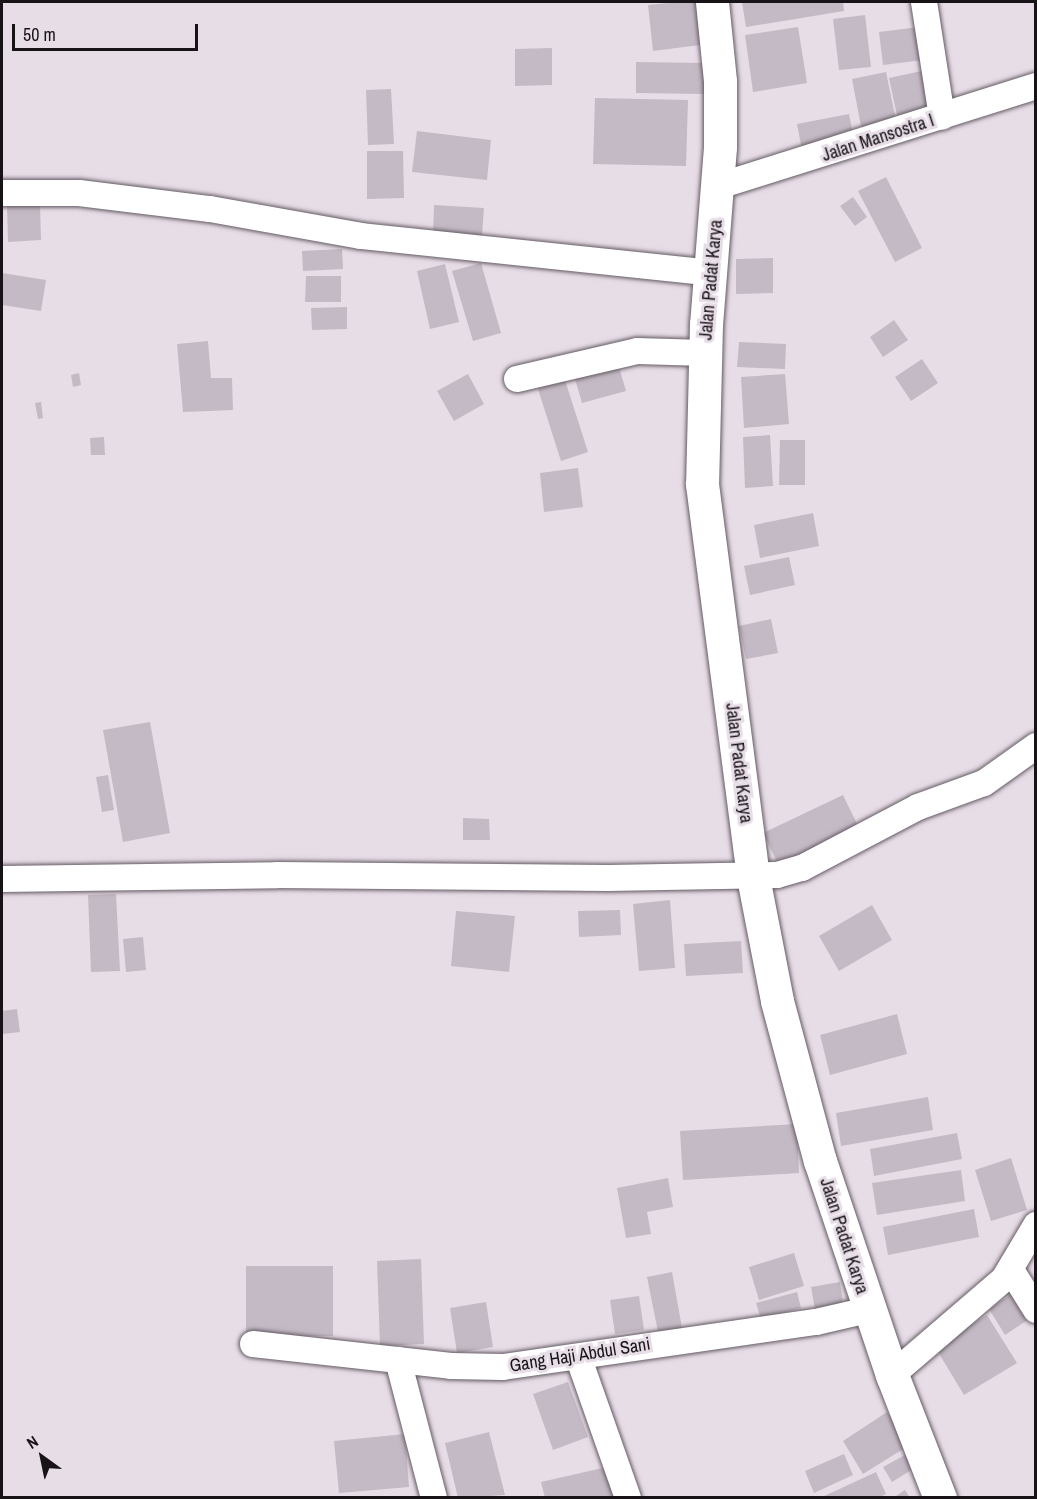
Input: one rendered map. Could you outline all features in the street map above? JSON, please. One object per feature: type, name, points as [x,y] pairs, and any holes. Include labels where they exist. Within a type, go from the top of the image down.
[{"type":"main road","name":"Jalan Padat Karya","points":[[712,2],[720,81],[719,186],[705,353],[701,434],[707,540],[753,877],[796,1081],[868,1310],[940,1497]]},
{"type":"street","points":[[924,2],[942,117]]},
{"type":"street","name":"Jalan Mansostra I","points":[[719,186],[1035,86]]},
{"type":"street","points":[[2,192],[79,193],[210,209],[361,236],[711,273]]},
{"type":"street","points":[[517,379],[637,351],[705,353]]},
{"type":"street","points":[[2,879],[277,875],[753,877],[802,868],[918,807],[994,778],[1035,747]]},
{"type":"street","points":[[892,1376],[1011,1270],[1035,1225]]},
{"type":"street","points":[[1011,1270],[1035,1310]]},
{"type":"street","name":"Gang Haji Abdul Sani","points":[[253,1344],[398,1360],[503,1367],[579,1359],[671,1341],[816,1322],[868,1310]]},
{"type":"street","points":[[579,1359],[628,1497]]},
{"type":"street","points":[[398,1360],[434,1497]]},
{"type":"building","points":[[703,2],[708,44],[653,51],[648,5]]},
{"type":"building","points":[[742,2],[843,2],[844,11],[746,27]]},
{"type":"building","points":[[865,15],[871,67],[839,70],[833,19]]},
{"type":"building","points":[[798,27],[807,83],[753,92],[745,35]]},
{"type":"building","points":[[919,27],[923,60],[883,65],[879,32]]},
{"type":"building","points":[[552,48],[552,85],[515,86],[515,49]]},
{"type":"building","points":[[636,62],[705,63],[704,94],[636,93]]},
{"type":"building","points":[[926,70],[936,116],[899,125],[889,78]]},
{"type":"building","points":[[886,72],[898,130],[863,137],[852,79]]},
{"type":"building","points":[[391,89],[394,144],[368,145],[366,90]]},
{"type":"building","points":[[595,98],[688,100],[686,166],[593,164]]},
{"type":"building","points":[[849,114],[855,144],[803,155],[797,124]]},
{"type":"building","points":[[417,131],[491,140],[487,180],[412,172]]},
{"type":"building","points":[[367,151],[403,151],[404,198],[367,199]]},
{"type":"building","points":[[886,177],[922,248],[895,262],[858,191]]},
{"type":"building","points":[[853,197],[867,217],[855,226],[840,206]]},
{"type":"building","points":[[40,204],[41,240],[8,242],[7,205]]},
{"type":"building","points":[[434,205],[484,208],[482,236],[433,234]]},
{"type":"building","points":[[342,249],[343,269],[303,271],[302,251]]},
{"type":"building","points":[[773,258],[773,293],[736,294],[736,259]]},
{"type":"building","points":[[481,263],[501,333],[473,341],[452,271]]},
{"type":"building","points":[[445,264],[459,322],[430,329],[417,271]]},
{"type":"building","points":[[2,273],[46,280],[41,311],[2,305]]},
{"type":"building","points":[[306,276],[341,276],[341,302],[305,302]]},
{"type":"building","points":[[347,307],[347,329],[312,330],[311,308]]},
{"type":"building","points":[[894,320],[908,340],[883,357],[870,337]]},
{"type":"building","points":[[208,341],[211,378],[232,378],[233,410],[183,412],[177,344]]},
{"type":"building","points":[[739,342],[786,344],[785,369],[737,367]]},
{"type":"building","points":[[922,359],[938,383],[911,401],[895,377]]},
{"type":"building","points":[[617,360],[626,391],[582,403],[573,372]]},
{"type":"building","points":[[79,373],[81,385],[73,387],[71,375]]},
{"type":"building","points":[[468,374],[484,404],[454,421],[437,391]]},
{"type":"building","points":[[785,374],[789,424],[744,428],[741,377]]},
{"type":"building","points":[[564,377],[588,452],[561,461],[537,386]]},
{"type":"building","points":[[41,402],[43,418],[38,419],[35,403]]},
{"type":"building","points":[[770,435],[773,486],[745,488],[743,437]]},
{"type":"building","points":[[104,437],[105,455],[91,455],[90,438]]},
{"type":"building","points":[[780,440],[805,440],[805,485],[779,485]]},
{"type":"building","points":[[578,468],[583,507],[544,512],[540,473]]},
{"type":"building","points":[[813,513],[819,546],[760,558],[754,525]]},
{"type":"building","points":[[789,557],[795,585],[750,595],[744,566]]},
{"type":"building","points":[[771,619],[778,653],[746,659],[739,626]]},
{"type":"building","points":[[150,722],[170,833],[123,842],[103,730]]},
{"type":"building","points":[[108,775],[114,810],[102,812],[96,777]]},
{"type":"building","points":[[843,795],[860,830],[780,868],[763,833]]},
{"type":"building","points":[[463,818],[489,819],[490,840],[463,840]]},
{"type":"building","points":[[116,894],[120,971],[91,972],[88,895]]},
{"type":"building","points":[[670,900],[675,968],[639,971],[633,904]]},
{"type":"building","points":[[872,905],[892,940],[839,971],[819,936]]},
{"type":"building","points":[[620,910],[621,935],[579,937],[578,911]]},
{"type":"building","points":[[456,911],[515,916],[509,972],[451,966]]},
{"type":"building","points":[[143,937],[146,970],[126,972],[123,939]]},
{"type":"building","points":[[741,941],[743,973],[686,976],[684,944]]},
{"type":"building","points":[[17,1009],[20,1032],[2,1034],[2,1011]]},
{"type":"building","points":[[897,1014],[907,1054],[830,1075],[820,1035]]},
{"type":"building","points":[[928,1097],[933,1130],[841,1146],[836,1113]]},
{"type":"building","points":[[797,1124],[799,1173],[683,1180],[680,1131]]},
{"type":"building","points":[[957,1133],[962,1159],[874,1176],[870,1149]]},
{"type":"building","points":[[1011,1158],[1027,1210],[991,1221],[975,1170]]},
{"type":"building","points":[[961,1170],[965,1201],[877,1215],[872,1183]]},
{"type":"building","points":[[668,1178],[673,1207],[647,1212],[651,1234],[626,1238],[617,1188]]},
{"type":"building","points":[[974,1209],[979,1237],[888,1255],[883,1227]]},
{"type":"building","points":[[794,1253],[804,1286],[759,1300],[749,1267]]},
{"type":"building","points":[[421,1259],[424,1344],[380,1346],[377,1261]]},
{"type":"building","points":[[246,1266],[333,1266],[333,1336],[246,1336]]},
{"type":"building","points":[[672,1272],[682,1328],[658,1332],[647,1277]]},
{"type":"building","points":[[840,1282],[844,1310],[816,1315],[811,1287]]},
{"type":"building","points":[[1018,1290],[1035,1315],[1005,1335],[989,1309]]},
{"type":"building","points":[[797,1292],[801,1308],[761,1319],[756,1303]]},
{"type":"building","points":[[639,1296],[644,1330],[615,1334],[610,1300]]},
{"type":"building","points":[[486,1302],[493,1347],[457,1353],[450,1308]]},
{"type":"building","points":[[987,1315],[1017,1363],[964,1395],[935,1347]]},
{"type":"building","points":[[568,1382],[588,1437],[553,1450],[533,1394]]},
{"type":"building","points":[[887,1412],[908,1446],[863,1474],[843,1441]]},
{"type":"building","points":[[489,1432],[505,1495],[458,1498],[445,1443]]},
{"type":"building","points":[[405,1434],[409,1487],[339,1493],[334,1441]]},
{"type":"building","points":[[844,1454],[853,1475],[814,1493],[805,1471]]},
{"type":"building","points":[[905,1455],[913,1469],[892,1482],[883,1467]]},
{"type":"building","points":[[607,1467],[614,1498],[545,1498],[541,1482]]},
{"type":"building","points":[[876,1472],[886,1494],[878,1498],[820,1498]]},
{"type":"building","points":[[905,1490],[910,1498],[893,1498]]}]
